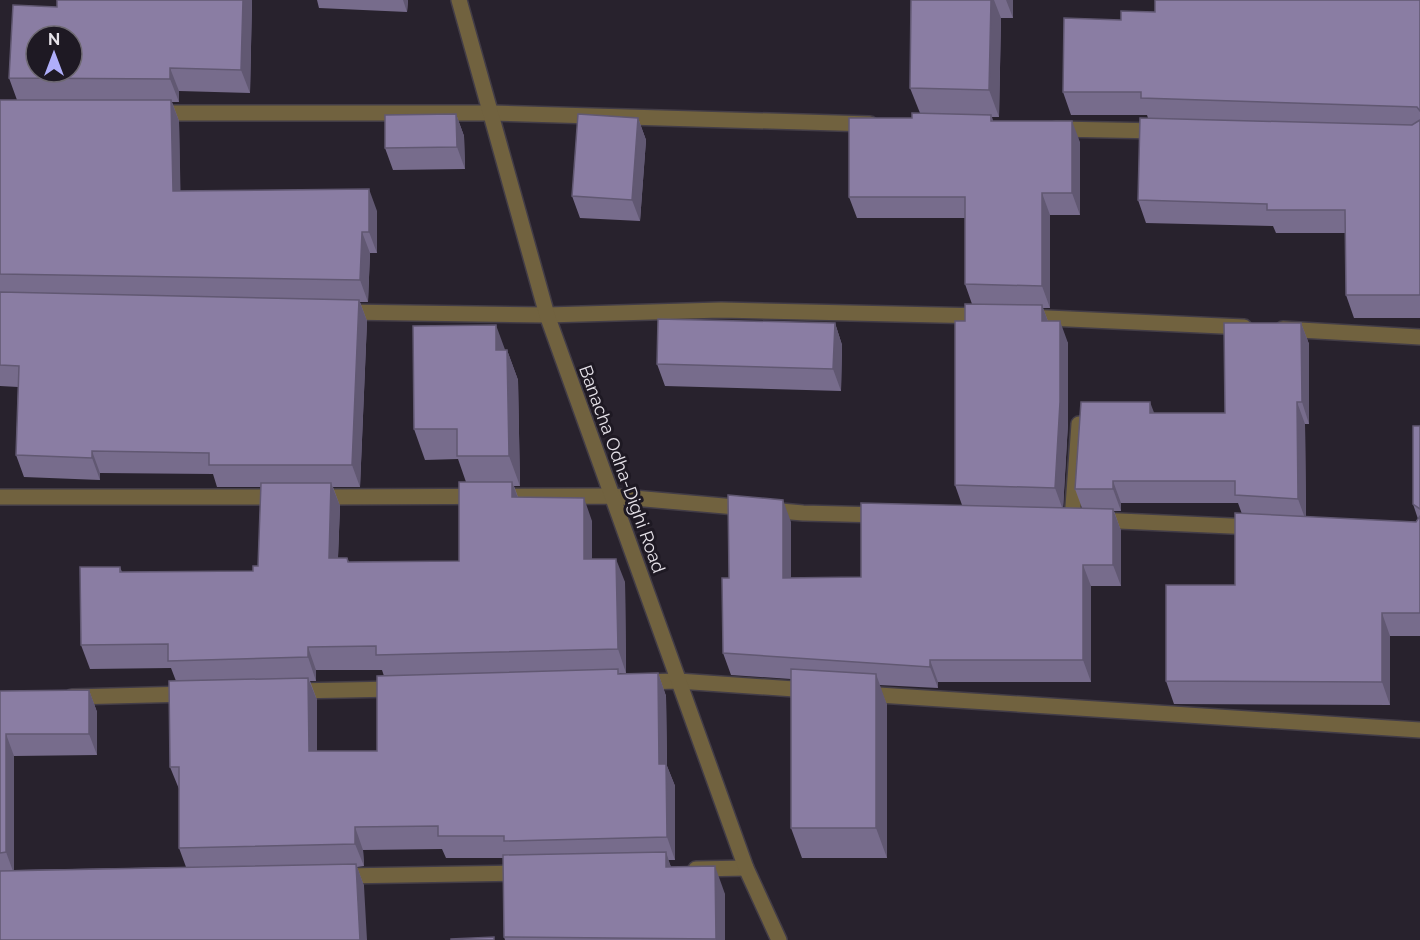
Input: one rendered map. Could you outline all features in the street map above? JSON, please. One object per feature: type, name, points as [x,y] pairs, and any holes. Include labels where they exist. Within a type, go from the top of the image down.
[{"type":"street","name":"Banacha Odha-Dighi Road","points":[[459,0],[547,315],[746,868],[779,940]]},
{"type":"street","points":[[140,112],[492,113],[885,124]]},
{"type":"street","points":[[1039,128],[1182,132]]},
{"type":"street","points":[[333,311],[547,315],[721,310],[1009,316],[1420,337]]},
{"type":"street","points":[[1079,424],[1067,520],[1267,528]]},
{"type":"street","points":[[0,497],[611,496],[803,513],[897,515]]},
{"type":"street","points":[[630,683],[678,681],[822,691]]},
{"type":"street","points":[[274,692],[416,688]]},
{"type":"street","points":[[846,692],[1420,730]]},
{"type":"street","points":[[59,697],[202,694]]},
{"type":"street","points":[[675,869],[746,868]]},
{"type":"street","points":[[331,877],[533,872]]},
{"type":"building","points":[[57,0],[243,0],[241,70],[170,68],[170,79],[84,78],[84,24],[24,24],[24,78],[9,78],[13,5],[57,7]]},
{"type":"building","points":[[911,0],[991,0],[989,90],[910,88]]},
{"type":"building","points":[[1155,0],[1420,0],[1420,111],[1417,107],[1141,98],[1141,92],[1063,92],[1064,18],[1121,20],[1121,11],[1155,12]]},
{"type":"building","points":[[0,100],[171,100],[173,191],[369,189],[369,232],[362,232],[360,280],[0,274]]},
{"type":"building","points":[[912,113],[991,115],[991,121],[1072,121],[1072,193],[1042,193],[1042,286],[965,284],[965,197],[849,197],[849,118],[912,118]]},
{"type":"building","points":[[456,114],[457,147],[385,148],[385,115]]},
{"type":"building","points":[[578,114],[638,118],[632,200],[572,196]]},
{"type":"building","points":[[1140,118],[1412,125],[1420,120],[1420,295],[1346,295],[1345,210],[1267,210],[1267,204],[1138,200]]},
{"type":"building","points":[[0,292],[359,300],[352,465],[209,465],[209,453],[92,451],[92,458],[16,455],[19,366],[0,365]]},
{"type":"building","points":[[965,304],[1042,305],[1042,321],[1060,321],[1060,402],[1055,488],[955,485],[955,321],[965,321]]},
{"type":"building","points":[[658,319],[835,323],[833,369],[657,364]]},
{"type":"building","points":[[1224,323],[1301,323],[1302,402],[1297,402],[1298,499],[1235,495],[1235,481],[1113,481],[1113,489],[1075,489],[1081,402],[1150,402],[1150,413],[1225,413]]},
{"type":"building","points":[[496,325],[496,350],[507,350],[509,456],[457,456],[457,429],[414,429],[413,326]]},
{"type":"building","points":[[1413,426],[1420,426],[1420,509],[1413,504]]},
{"type":"building","points":[[459,482],[512,482],[512,497],[584,498],[584,559],[616,559],[618,649],[376,655],[376,646],[308,647],[308,657],[168,661],[168,644],[81,645],[80,567],[120,567],[120,572],[253,571],[253,566],[258,566],[261,483],[331,483],[329,558],[347,558],[348,562],[459,561]]},
{"type":"building","points":[[728,495],[783,500],[783,578],[861,577],[861,503],[1113,509],[1113,565],[1083,565],[1083,660],[930,660],[930,667],[723,653],[722,578],[729,578]]},
{"type":"building","points":[[1235,513],[1416,522],[1420,516],[1420,613],[1382,613],[1382,682],[1166,681],[1166,585],[1235,585]]},
{"type":"building","points":[[618,669],[618,674],[658,673],[659,764],[666,764],[667,837],[504,841],[504,836],[438,836],[438,826],[355,827],[355,844],[179,848],[179,767],[170,767],[169,681],[308,678],[309,751],[377,751],[377,676]]},
{"type":"building","points":[[791,669],[876,674],[876,828],[791,828]]},
{"type":"building","points":[[89,690],[89,734],[6,734],[6,852],[0,853],[0,691]]},
{"type":"building","points":[[666,852],[666,867],[715,866],[716,939],[504,937],[503,855]]},
{"type":"building","points":[[356,864],[360,940],[0,940],[0,871]]},
{"type":"building","points":[[494,937],[494,940],[451,940],[451,939]]}]
